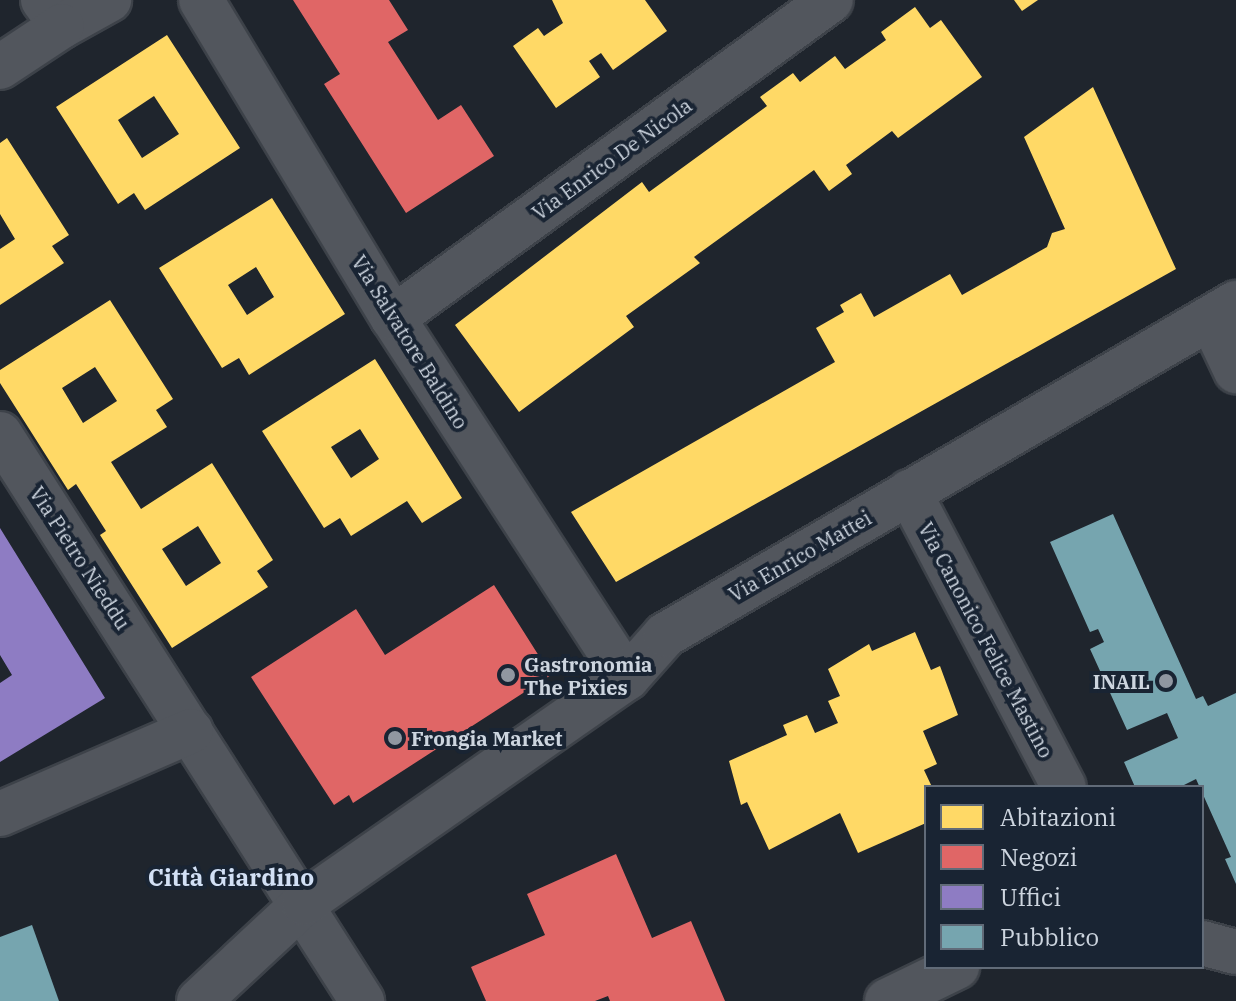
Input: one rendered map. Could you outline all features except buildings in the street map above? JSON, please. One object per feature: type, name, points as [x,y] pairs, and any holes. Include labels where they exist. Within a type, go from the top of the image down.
[{"type":"street","points":[[0,67],[52,13],[109,0]]},
{"type":"street","name":"Via Salvatore Baldino","points":[[201,0],[393,318],[627,678]]},
{"type":"street","name":"Via Enrico De Nicola","points":[[393,318],[831,0]]},
{"type":"street","points":[[1223,310],[1236,371]]},
{"type":"street","name":"Via Enrico Mattei","points":[[199,1001],[304,903],[388,841],[627,678],[665,635],[1223,310]]},
{"type":"street","name":"Via Pietro Nieddu","points":[[0,434],[304,903],[362,1001]]},
{"type":"street","name":"Via Canonico Felice Mastino","points":[[909,492],[1063,785]]},
{"type":"street","points":[[0,814],[151,751],[191,731]]},
{"type":"street","points":[[1204,944],[1236,952]]},
{"type":"street","points":[[887,1001],[953,969]]},
{"type":"place","name":"Gastronomia The Pixies","points":[[508,675]]},
{"type":"place","name":"INAIL","points":[[1166,681]]},
{"type":"place","name":"Frongia Market","points":[[395,738]]},
{"type":"district","name":"Città Giardino","points":[[231,878]]}]
